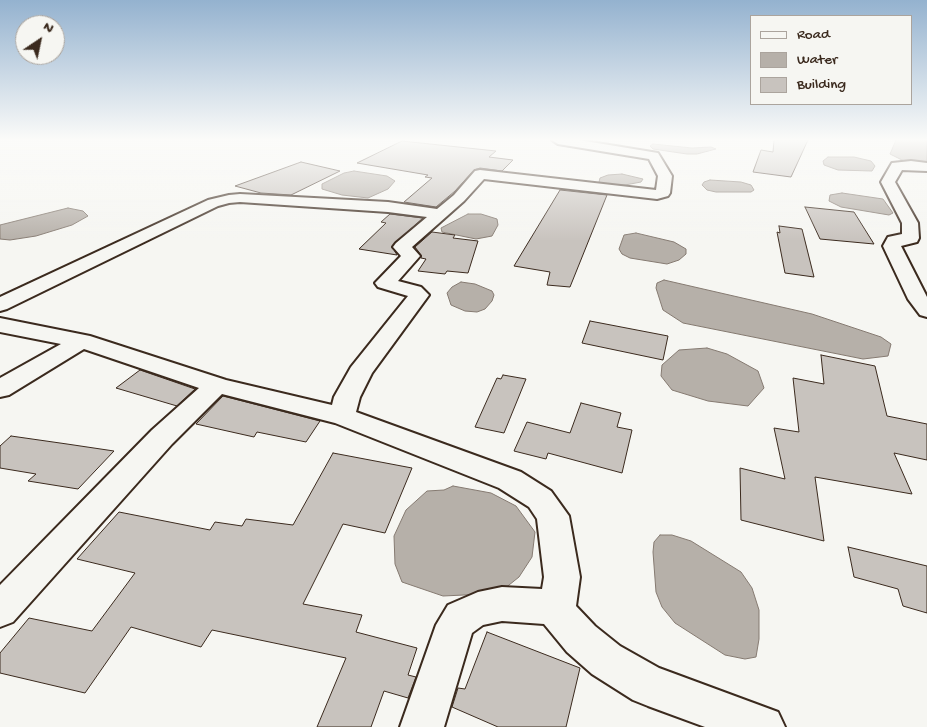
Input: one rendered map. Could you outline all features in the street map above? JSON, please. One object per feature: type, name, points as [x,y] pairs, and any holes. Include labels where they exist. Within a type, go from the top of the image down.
[{"type":"street","points":[[342,416],[347,396],[360,372],[419,295],[414,291],[385,283],[411,256],[402,247],[459,198],[479,174]]},
{"type":"street","points":[[489,174],[552,184],[657,195],[663,193],[664,174]]},
{"type":"street","points":[[893,174],[888,182],[919,239],[894,241],[892,246],[918,299],[927,311]]},
{"type":"street","points":[[0,305],[213,203],[228,199],[240,198],[388,207],[439,214]]},
{"type":"street","points":[[0,325],[82,341],[136,357],[217,385],[342,416],[510,480],[540,499],[553,516],[559,546],[562,577],[556,610]]},
{"type":"street","points":[[0,389],[82,341]]},
{"type":"street","points":[[0,610],[162,437],[217,385]]},
{"type":"street","points":[[422,727],[455,625],[461,617],[478,609],[502,604],[539,605],[556,610],[581,639],[606,660],[648,685],[763,727]]},
{"type":"water","points":[[342,174],[373,174],[387,176],[395,181],[388,189],[368,198],[342,195],[322,189],[322,184]]},
{"type":"water","points":[[622,174],[643,179],[641,182],[625,185],[603,185],[599,182],[600,178],[608,175]]},
{"type":"water","points":[[710,180],[741,182],[751,185],[754,190],[751,192],[716,192],[707,190],[702,185]]},
{"type":"water","points":[[842,193],[883,199],[893,213],[889,215],[841,207],[829,201],[830,195]]},
{"type":"water","points":[[68,208],[83,211],[88,216],[72,225],[36,236],[10,240],[0,239],[0,225]]},
{"type":"water","points":[[468,214],[481,214],[497,219],[498,225],[492,236],[476,239],[442,232],[441,228]]},
{"type":"water","points":[[636,233],[674,242],[686,249],[686,254],[679,260],[667,264],[630,258],[622,254],[619,249],[624,235]]},
{"type":"water","points":[[664,280],[812,314],[881,337],[891,344],[888,356],[863,359],[683,323],[663,310],[656,288],[657,283]]},
{"type":"water","points":[[461,282],[475,284],[492,291],[494,295],[492,301],[485,309],[477,312],[465,311],[451,305],[447,293],[452,287]]},
{"type":"water","points":[[707,348],[727,354],[758,371],[764,388],[748,406],[708,401],[672,390],[661,376],[662,365],[679,350]]},
{"type":"water","points":[[453,486],[491,493],[516,506],[535,532],[532,557],[519,577],[504,589],[485,594],[443,596],[402,582],[395,564],[394,536],[406,510],[427,491],[444,490]]},
{"type":"water","points":[[660,535],[672,535],[691,541],[741,572],[752,588],[759,610],[759,639],[756,657],[745,659],[725,655],[675,623],[662,607],[656,592],[653,552],[654,542]]},
{"type":"building","points":[[268,174],[334,174],[291,195],[261,193],[235,186]]},
{"type":"building","points":[[422,174],[470,174],[455,191],[436,207],[404,202],[432,178],[425,177],[428,175]]},
{"type":"building","points":[[768,174],[792,174],[791,177]]},
{"type":"building","points":[[560,190],[607,195],[570,287],[547,285],[550,272],[514,266]]},
{"type":"building","points":[[805,207],[854,212],[874,244],[820,239]]},
{"type":"building","points":[[390,214],[423,218],[392,246],[397,255],[359,249],[386,223],[381,222]]},
{"type":"building","points":[[779,226],[802,229],[814,277],[785,273],[777,232],[780,233]]},
{"type":"building","points":[[432,232],[455,235],[453,238],[478,241],[468,273],[447,271],[445,274],[418,271],[426,259],[421,258],[415,247]]},
{"type":"building","points":[[590,321],[668,336],[663,360],[582,343]]},
{"type":"building","points":[[821,355],[875,366],[887,416],[927,424],[927,460],[894,453],[912,494],[815,477],[824,541],[741,520],[740,468],[785,479],[774,428],[799,432],[793,378],[824,384]]},
{"type":"building","points":[[140,370],[195,389],[177,406],[116,388]]},
{"type":"building","points":[[503,375],[526,379],[504,433],[475,427],[497,378],[501,379]]},
{"type":"building","points":[[223,396],[320,421],[306,442],[257,432],[254,437],[196,424]]},
{"type":"building","points":[[581,403],[621,413],[617,427],[632,430],[622,473],[548,453],[546,459],[514,451],[527,422],[570,433]]},
{"type":"building","points":[[11,436],[114,451],[78,489],[28,481],[36,474],[0,468],[0,446]]},
{"type":"building","points":[[333,453],[412,468],[385,533],[343,524],[303,604],[362,615],[356,632],[417,648],[408,675],[416,677],[408,698],[384,691],[371,727],[317,727],[346,658],[212,630],[201,647],[131,627],[85,693],[0,673],[0,653],[29,618],[92,631],[135,573],[77,559],[119,512],[210,530],[215,522],[242,526],[246,519],[293,525]]},
{"type":"building","points":[[848,547],[927,566],[927,613],[903,606],[898,589],[854,577]]},
{"type":"building","points":[[487,632],[580,668],[566,727],[498,727],[452,707],[458,688],[465,689]]}]
